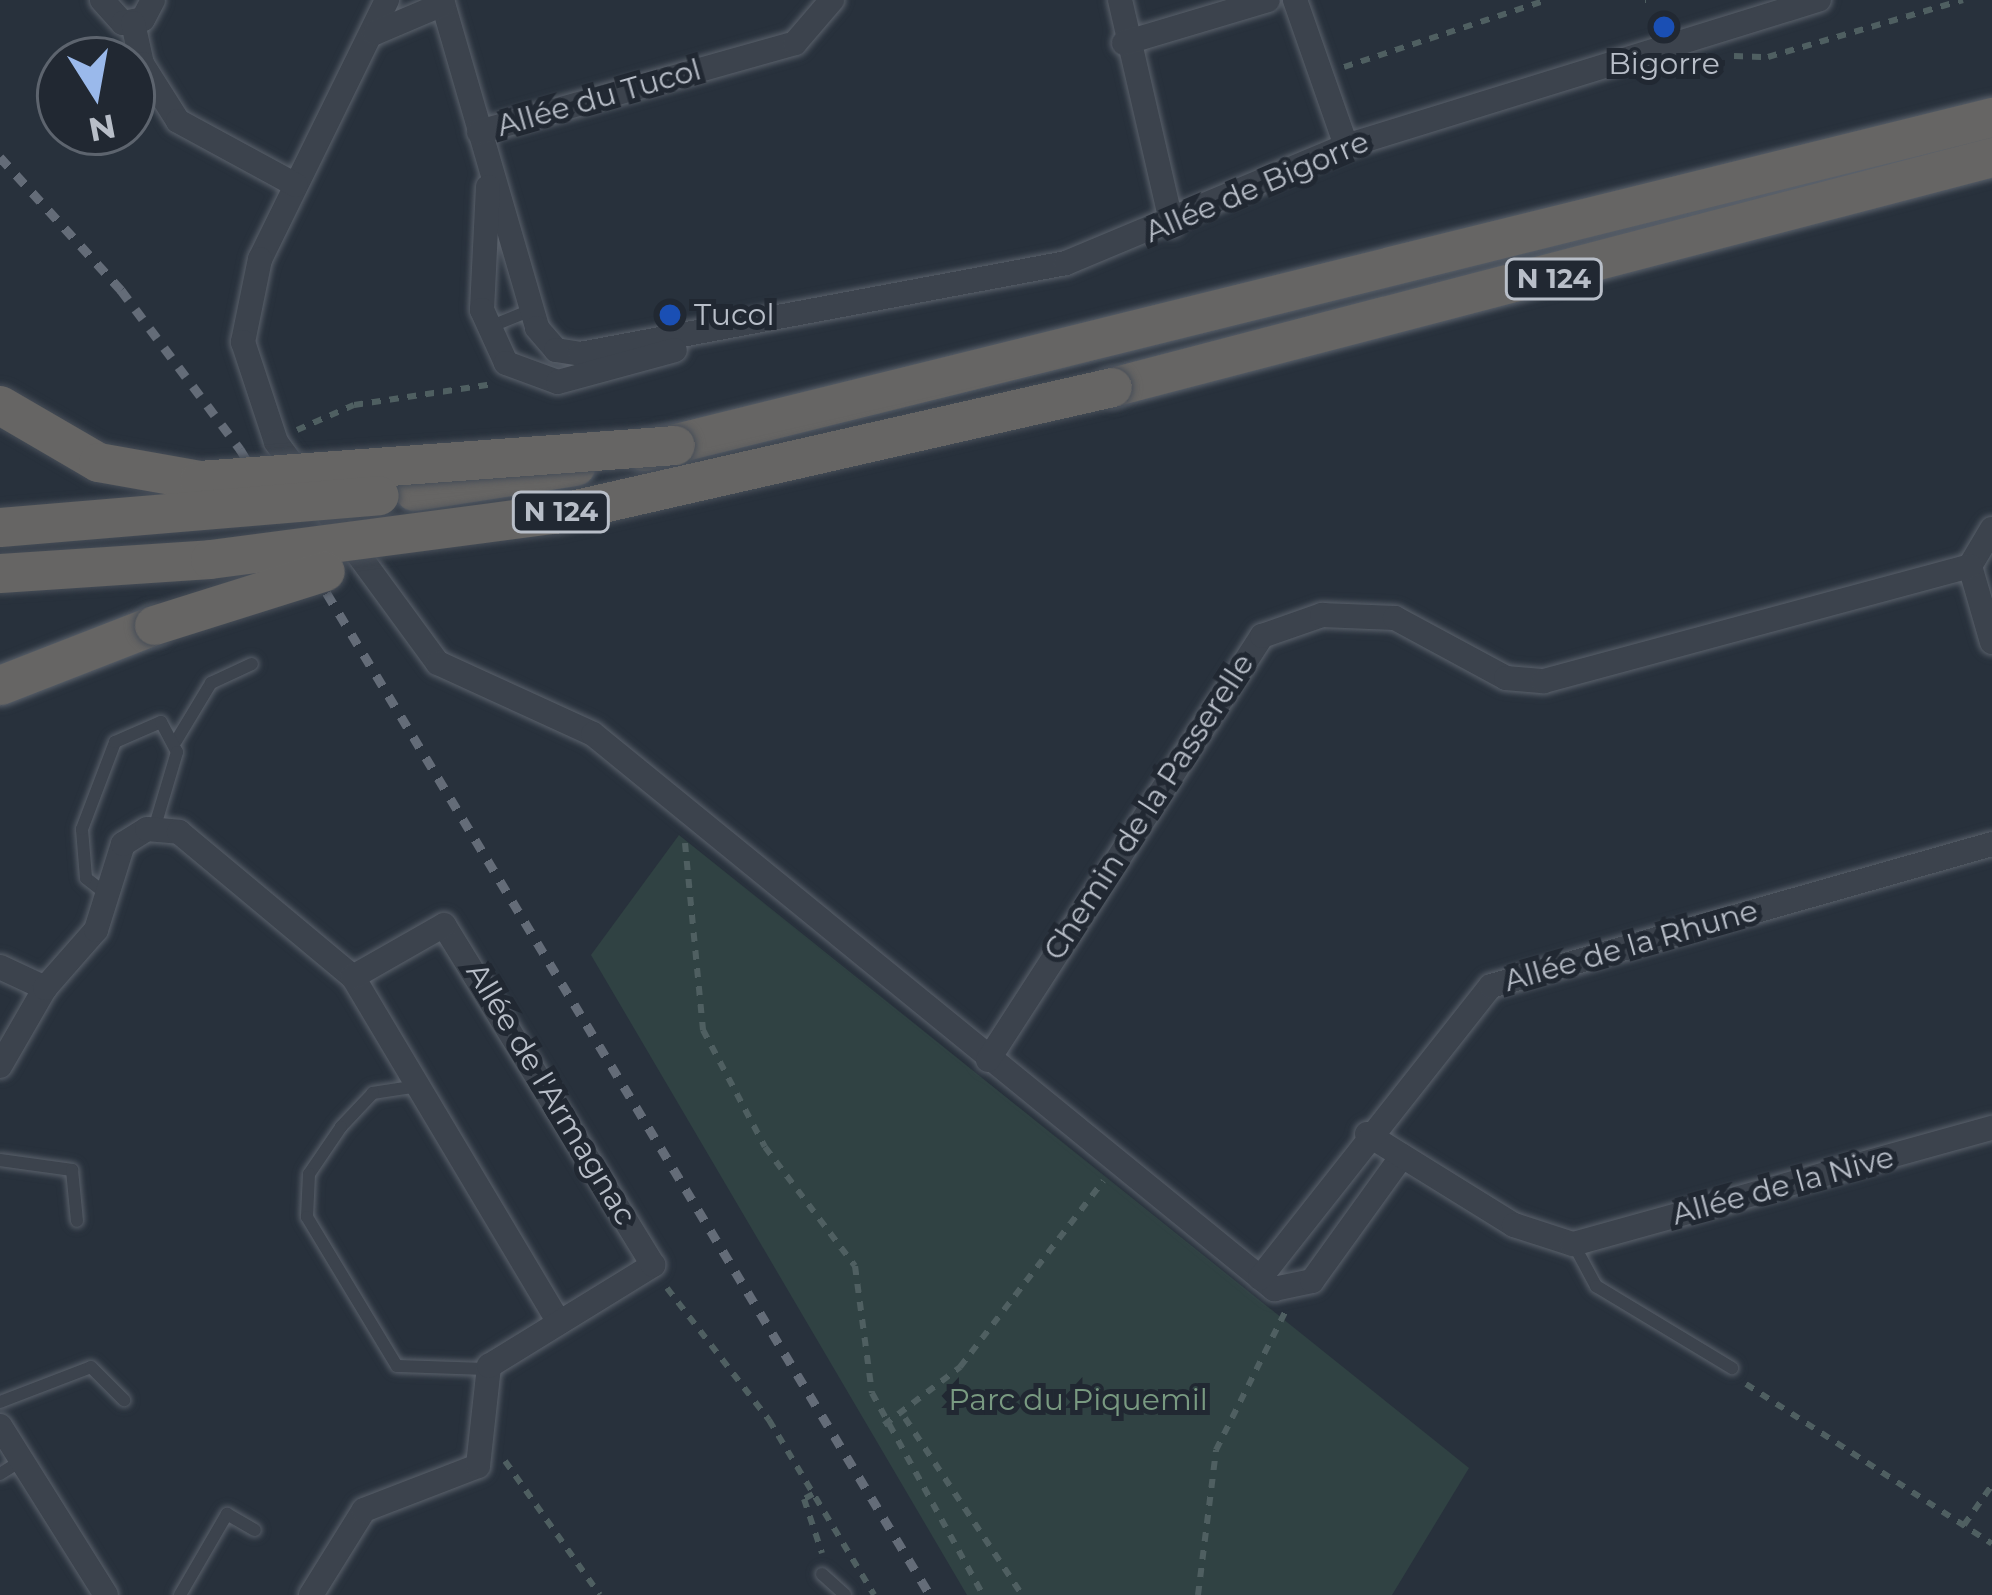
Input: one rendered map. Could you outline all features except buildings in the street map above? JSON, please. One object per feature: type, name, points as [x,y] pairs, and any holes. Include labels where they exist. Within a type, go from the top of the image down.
[{"type":"highway","name":"N 124","points":[[0,527],[254,511],[675,445],[1113,342],[1992,117]]},
{"type":"highway","name":"N 124","points":[[0,572],[399,539],[770,470],[1112,387],[1992,158]]},
{"type":"highway","points":[[0,405],[98,463],[199,480],[675,445]]},
{"type":"highway","points":[[0,684],[277,579],[445,554],[770,470]]},
{"type":"street","points":[[102,0],[114,20],[134,23]]},
{"type":"street","points":[[134,23],[153,0]]},
{"type":"street","points":[[387,0],[296,184],[243,312],[276,442],[449,673],[571,721],[700,821],[1118,1166],[1260,1278],[1286,1293],[1312,1281],[1402,1156]]},
{"type":"street","name":"Allée du Tucol","points":[[442,2],[479,132],[795,43],[832,0]]},
{"type":"street","points":[[1120,0],[1124,44],[1172,225]]},
{"type":"street","points":[[1124,44],[1268,0]]},
{"type":"street","points":[[1295,0],[1346,146]]},
{"type":"street","name":"Allée de Bigorre","points":[[479,132],[531,310],[564,352],[688,342],[1066,263],[1172,225],[1346,146],[1726,29],[1780,5],[1819,0]]},
{"type":"street","points":[[375,32],[442,2]]},
{"type":"street","points":[[134,23],[142,64],[178,121],[296,184]]},
{"type":"street","name":"Allée de Bigorre","points":[[485,328],[487,161]]},
{"type":"street","points":[[485,328],[524,376]]},
{"type":"street","name":"Allée de Bigorre","points":[[524,376],[578,380],[688,342]]},
{"type":"street","points":[[1992,529],[1970,566],[1992,642]]},
{"type":"street","name":"Chemin de la Passerelle","points":[[988,1060],[1262,636],[1322,615],[1395,618],[1506,678],[1544,681],[1970,566]]},
{"type":"street","points":[[0,1066],[45,988],[96,930],[123,844],[154,829],[179,832],[353,977],[559,1322]]},
{"type":"street","name":"Allée de la Rhune","points":[[1260,1278],[1367,1134],[1490,986],[1992,844]]},
{"type":"street","name":"Allée de l'Armagnac","points":[[353,977],[444,925],[652,1265]]},
{"type":"street","points":[[0,967],[45,988]]},
{"type":"street","name":"Allée de la Nive","points":[[1573,1244],[1992,1128]]},
{"type":"street","points":[[1367,1134],[1533,1234],[1573,1244]]},
{"type":"street","points":[[311,1595],[364,1510],[472,1471],[485,1454],[487,1369],[652,1265]]},
{"type":"street","points":[[0,1426],[10,1468],[106,1595]]},
{"type":"lane","points":[[485,328],[531,310]]},
{"type":"lane","points":[[154,829],[176,741],[211,683],[253,664]]},
{"type":"lane","points":[[105,893],[89,886],[80,837],[112,747],[154,722],[176,741]]},
{"type":"lane","points":[[418,1086],[373,1093],[341,1127],[309,1174],[307,1217],[398,1366],[487,1369]]},
{"type":"lane","points":[[0,1160],[72,1170],[76,1221]]},
{"type":"lane","points":[[1573,1244],[1596,1286],[1732,1368]]},
{"type":"lane","points":[[0,1402],[92,1366],[124,1400]]},
{"type":"lane","points":[[180,1595],[226,1514],[255,1530]]},
{"type":"lane","points":[[822,1574],[845,1595]]},
{"type":"path","points":[[1319,75],[1519,4],[1546,0]]},
{"type":"path","points":[[1726,29],[1743,61],[1963,0]]},
{"type":"path","points":[[276,442],[354,404],[524,376]]},
{"type":"path","points":[[700,821],[684,852],[703,1030],[765,1148],[855,1266],[884,1426],[983,1595]]},
{"type":"path","points":[[884,1426],[905,1417],[960,1367],[1118,1166]]},
{"type":"path","points":[[652,1265],[812,1494],[874,1595]]},
{"type":"path","points":[[1198,1595],[1211,1466],[1278,1340],[1286,1293]]},
{"type":"path","points":[[1732,1368],[1992,1544]]},
{"type":"path","points":[[905,1417],[1022,1595]]},
{"type":"path","points":[[485,1454],[518,1466],[600,1595]]},
{"type":"path","points":[[1964,1525],[1992,1485]]},
{"type":"path","points":[[812,1494],[804,1499],[821,1530],[822,1574]]},
{"type":"green space","name":"Parc du Piquemil","points":[[679,835],[1469,1468],[1392,1595],[967,1595],[591,955]]},
{"type":"railway","points":[[0,157],[121,290],[240,449],[930,1595]]},
{"type":"place","name":"Bigorre","points":[[1664,27]]},
{"type":"place","name":"Tucol","points":[[670,315]]}]
